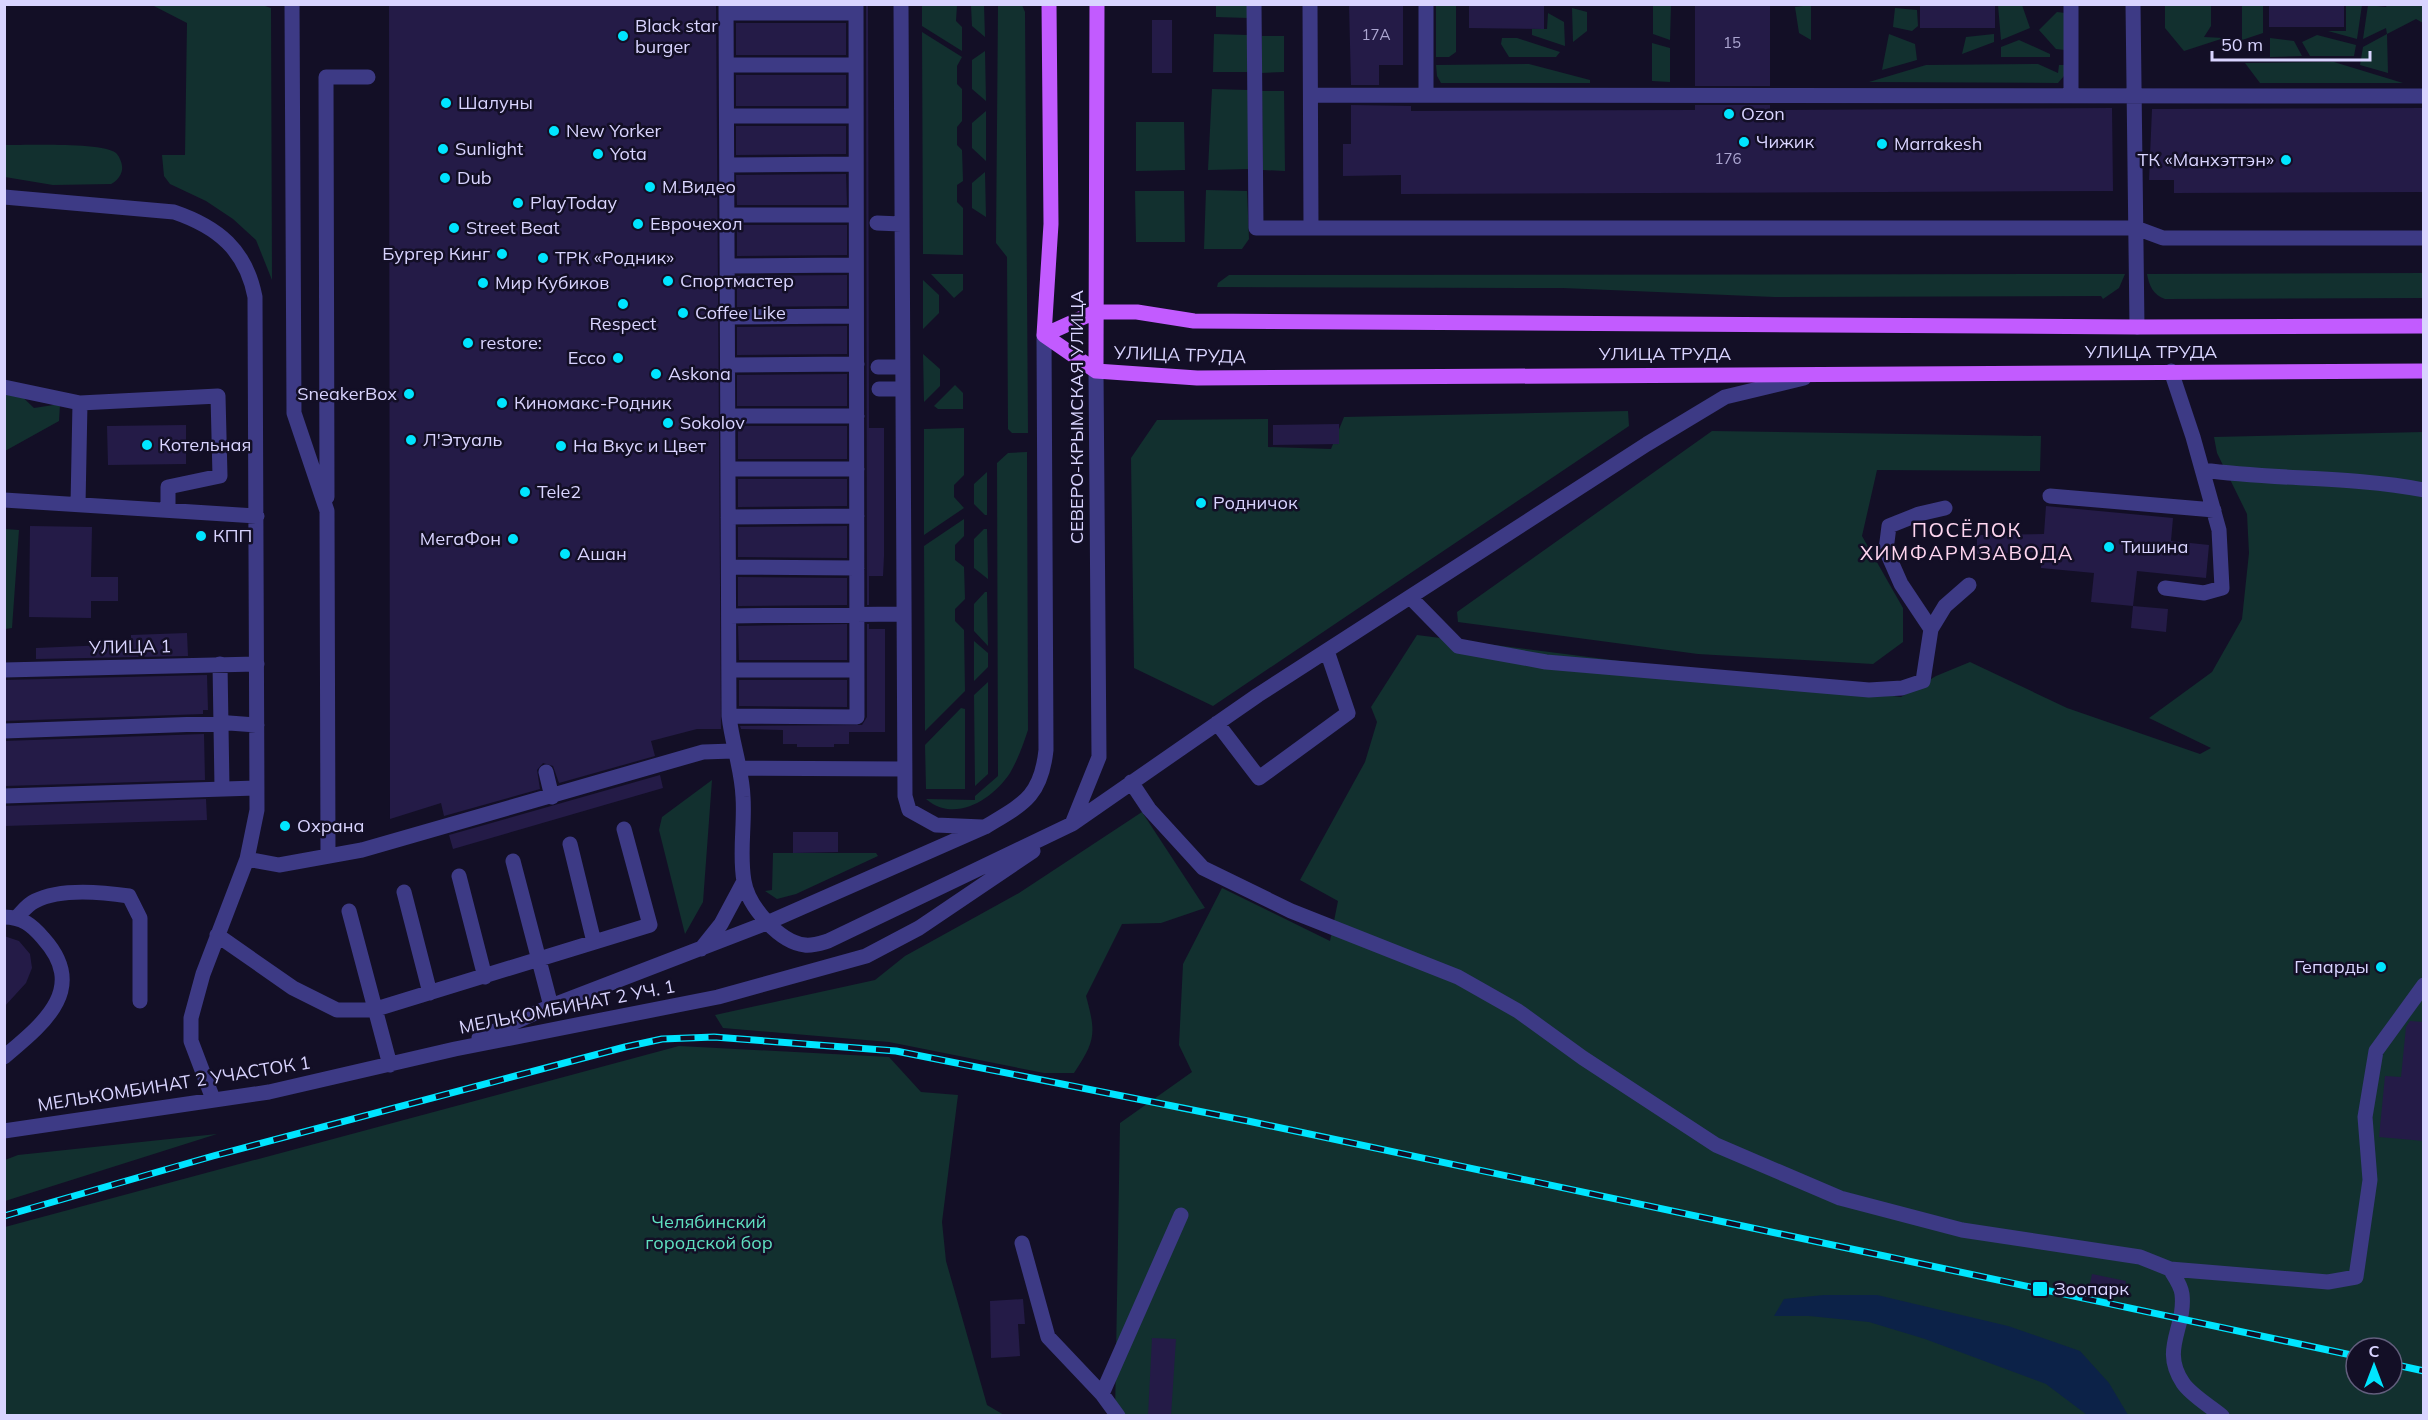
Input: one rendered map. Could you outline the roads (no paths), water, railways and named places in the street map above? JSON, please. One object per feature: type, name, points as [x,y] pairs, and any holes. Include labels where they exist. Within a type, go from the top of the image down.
[{"type":"main road","name":"СЕВЕРО-КРЫМСКАЯ УЛИЦА","points":[[1044,335],[1051,224],[1049,4]]},
{"type":"main road","name":"СЕВЕРО-КРЫМСКАЯ УЛИЦА","points":[[1096,371],[1097,4]]},
{"type":"main road","name":"УЛИЦА ТРУДА","points":[[1044,335],[1095,312],[1137,312],[1194,321],[2137,327],[2424,326]]},
{"type":"main road","name":"УЛИЦА ТРУДА","points":[[1044,335],[1096,371],[1197,378],[1825,372],[2424,371]]},
{"type":"street","points":[[292,4],[294,413],[327,511]]},
{"type":"street","points":[[901,4],[902,769],[909,810],[936,825],[985,827]]},
{"type":"street","points":[[1254,4],[1256,228],[2136,228],[2163,238],[2424,238]]},
{"type":"street","points":[[1310,4],[1311,228]]},
{"type":"street","points":[[1426,4],[1426,95]]},
{"type":"street","points":[[2071,4],[2071,95]]},
{"type":"street","points":[[2133,4],[2137,327]]},
{"type":"street","points":[[729,716],[857,717],[856,9],[726,9],[729,716],[733,751],[741,768],[744,881],[753,903],[769,922],[788,939],[806,945],[828,941],[1072,824],[1217,723],[1327,651],[1725,397],[1825,372]]},
{"type":"street","points":[[727,65],[856,65]]},
{"type":"street","points":[[328,856],[326,77],[368,82]]},
{"type":"street","points":[[1311,95],[2424,96]]},
{"type":"street","points":[[727,116],[855,116]]},
{"type":"street","points":[[727,165],[855,164]]},
{"type":"street","points":[[4,197],[174,213],[196,220],[219,234],[239,255],[251,274],[255,297],[257,516],[256,824],[247,859],[217,935],[191,1018],[191,1041],[213,1099]]},
{"type":"street","points":[[727,215],[855,215]]},
{"type":"street","points":[[877,223],[901,224]]},
{"type":"street","points":[[727,266],[855,265]]},
{"type":"street","points":[[727,317],[856,316]]},
{"type":"street","name":"СЕВЕРО-КРЫМСКАЯ УЛИЦА","points":[[1019,807],[1039,785],[1046,750],[1044,335]]},
{"type":"street","points":[[728,365],[857,364]]},
{"type":"street","points":[[878,367],[902,367]]},
{"type":"street","name":"СЕВЕРО-КРЫМСКАЯ УЛИЦА","points":[[1072,824],[1099,757],[1096,371]]},
{"type":"street","points":[[2165,588],[2204,593],[2222,588],[2219,530],[2203,470],[2171,371]]},
{"type":"street","points":[[4,387],[81,403],[218,396],[220,476],[168,487],[168,510]]},
{"type":"street","points":[[879,388],[902,388]]},
{"type":"street","points":[[78,505],[81,403]]},
{"type":"street","points":[[729,416],[856,416]]},
{"type":"street","points":[[729,469],[857,469]]},
{"type":"street","points":[[2203,470],[2249,476],[2378,481],[2424,489]]},
{"type":"street","points":[[2050,496],[2214,510]]},
{"type":"street","points":[[4,500],[257,516]]},
{"type":"street","points":[[1931,629],[1901,584],[1886,550],[1889,526],[1919,514],[1945,508]]},
{"type":"street","points":[[728,517],[857,516]]},
{"type":"street","points":[[729,567],[856,568]]},
{"type":"street","points":[[1410,597],[1458,646],[1546,662],[1869,690],[1902,687],[1923,681],[1931,629],[1945,606],[1969,585]]},
{"type":"street","points":[[729,616],[902,614]]},
{"type":"street","points":[[1217,723],[1259,778],[1348,713],[1327,651]]},
{"type":"street","points":[[220,664],[222,788]]},
{"type":"street","name":"УЛИЦА 1","points":[[4,670],[257,664]]},
{"type":"street","points":[[729,670],[856,670]]},
{"type":"street","points":[[4,731],[221,724],[257,725]]},
{"type":"street","points":[[247,859],[279,865],[362,850],[704,752],[733,751]]},
{"type":"street","points":[[741,768],[902,769]]},
{"type":"street","points":[[546,772],[552,797]]},
{"type":"street","points":[[1131,782],[1149,809],[1203,868],[1291,911],[1458,977],[1518,1011],[1582,1058],[1716,1145],[1840,1198],[1962,1230],[2140,1257],[2170,1269],[2328,1282],[2356,1277],[2370,1180],[2365,1117],[2376,1051],[2424,985]]},
{"type":"street","points":[[4,796],[257,788]]},
{"type":"street","name":"МЕЛЬКОМБИНАТ 2 УЧ. 1","points":[[455,1049],[551,1006],[769,922],[985,827],[1019,807]]},
{"type":"street","name":"МЕЛЬКОМБИНАТ 2 УЧ. 1","points":[[455,1049],[718,997],[866,956],[919,928],[1072,824]]},
{"type":"street","points":[[217,935],[294,988],[337,1010],[373,1010],[650,925],[624,829]]},
{"type":"street","points":[[570,844],[594,942]]},
{"type":"street","points":[[513,861],[551,1006]]},
{"type":"street","points":[[459,876],[485,977]]},
{"type":"street","points":[[701,949],[721,924],[744,881]]},
{"type":"street","points":[[11,917],[35,901],[67,893],[101,892],[129,896],[140,918],[140,1001]]},
{"type":"street","points":[[404,892],[430,993]]},
{"type":"street","points":[[349,911],[373,1010],[390,1065]]},
{"type":"street","points":[[4,1057],[54,1010],[63,987],[60,964],[50,945],[32,926],[11,917]]},
{"type":"street","name":"МЕЛЬКОМБИНАТ 2 УЧАСТОК 1","points":[[4,1131],[269,1092],[455,1049]]},
{"type":"street","points":[[1102,1394],[1181,1215]]},
{"type":"street","points":[[1022,1244],[1048,1336],[1102,1394],[1118,1416]]},
{"type":"street","points":[[2170,1269],[2182,1292],[2181,1319],[2173,1341],[2172,1360],[2183,1384],[2222,1416]]},
{"type":"water","points":[[1824,1295],[1877,1295],[2008,1326],[2080,1351],[2109,1383],[2128,1415],[2087,1415],[2046,1384],[1925,1339],[1869,1322],[1809,1316],[1774,1316],[1784,1299]]},
{"type":"railway","points":[[4,1216],[213,1156],[625,1047],[662,1039],[714,1037],[896,1051],[1248,1121],[2344,1353]]},
{"type":"railway","points":[[2404,1367],[2424,1371]]},
{"type":"place","name":"Black star burger","points":[[623,36]]},
{"type":"place","name":"Шалуны","points":[[446,103]]},
{"type":"place","name":"Ozon","points":[[1729,114]]},
{"type":"place","name":"New Yorker","points":[[554,131]]},
{"type":"place","name":"Чижик","points":[[1744,142]]},
{"type":"place","name":"Marrakesh","points":[[1882,144]]},
{"type":"place","name":"Sunlight","points":[[443,149]]},
{"type":"place","name":"Yota","points":[[598,154]]},
{"type":"place","name":"ТК «Манхэттэн»","points":[[2286,160]]},
{"type":"place","name":"Dub","points":[[445,178]]},
{"type":"place","name":"М.Видео","points":[[650,187]]},
{"type":"place","name":"PlayToday","points":[[518,203]]},
{"type":"place","name":"Еврочехол","points":[[638,224]]},
{"type":"place","name":"Street Beat","points":[[454,228]]},
{"type":"place","name":"Бургер Кинг","points":[[502,254]]},
{"type":"place","name":"ТРК «Родник»","points":[[543,258]]},
{"type":"place","name":"Спортмастер","points":[[668,281]]},
{"type":"place","name":"Мир Кубиков","points":[[483,283]]},
{"type":"place","name":"Respect","points":[[623,304]]},
{"type":"place","name":"Coffee Like","points":[[683,313]]},
{"type":"place","name":"restore:","points":[[468,343]]},
{"type":"place","name":"Ecco","points":[[618,358]]},
{"type":"place","name":"Askona","points":[[656,374]]},
{"type":"place","name":"SneakerBox","points":[[409,394]]},
{"type":"place","name":"Киномакс-Родник","points":[[502,403]]},
{"type":"place","name":"Sokolov","points":[[668,423]]},
{"type":"place","name":"Л'Этуаль","points":[[411,440]]},
{"type":"place","name":"Котельная","points":[[147,445]]},
{"type":"place","name":"На Вкус и Цвет","points":[[561,446]]},
{"type":"place","name":"Tele2","points":[[525,492]]},
{"type":"place","name":"Родничок","points":[[1201,503]]},
{"type":"place","name":"КПП","points":[[201,536]]},
{"type":"place","name":"МегаФон","points":[[513,539]]},
{"type":"place","name":"Тишина","points":[[2109,547]]},
{"type":"place","name":"Ашан","points":[[565,554]]},
{"type":"place","name":"Охрана","points":[[285,826]]},
{"type":"place","name":"Гепарды","points":[[2381,967]]},
{"type":"place","name":"Зоопарк","points":[[2040,1289]]},
{"type":"district","name":"ПОСЁЛОК ХИМФАРМЗАВОДА","points":[[1967,542]]},
{"type":"park label","name":"Челябинский городской бор","points":[[709,1232]]}]
